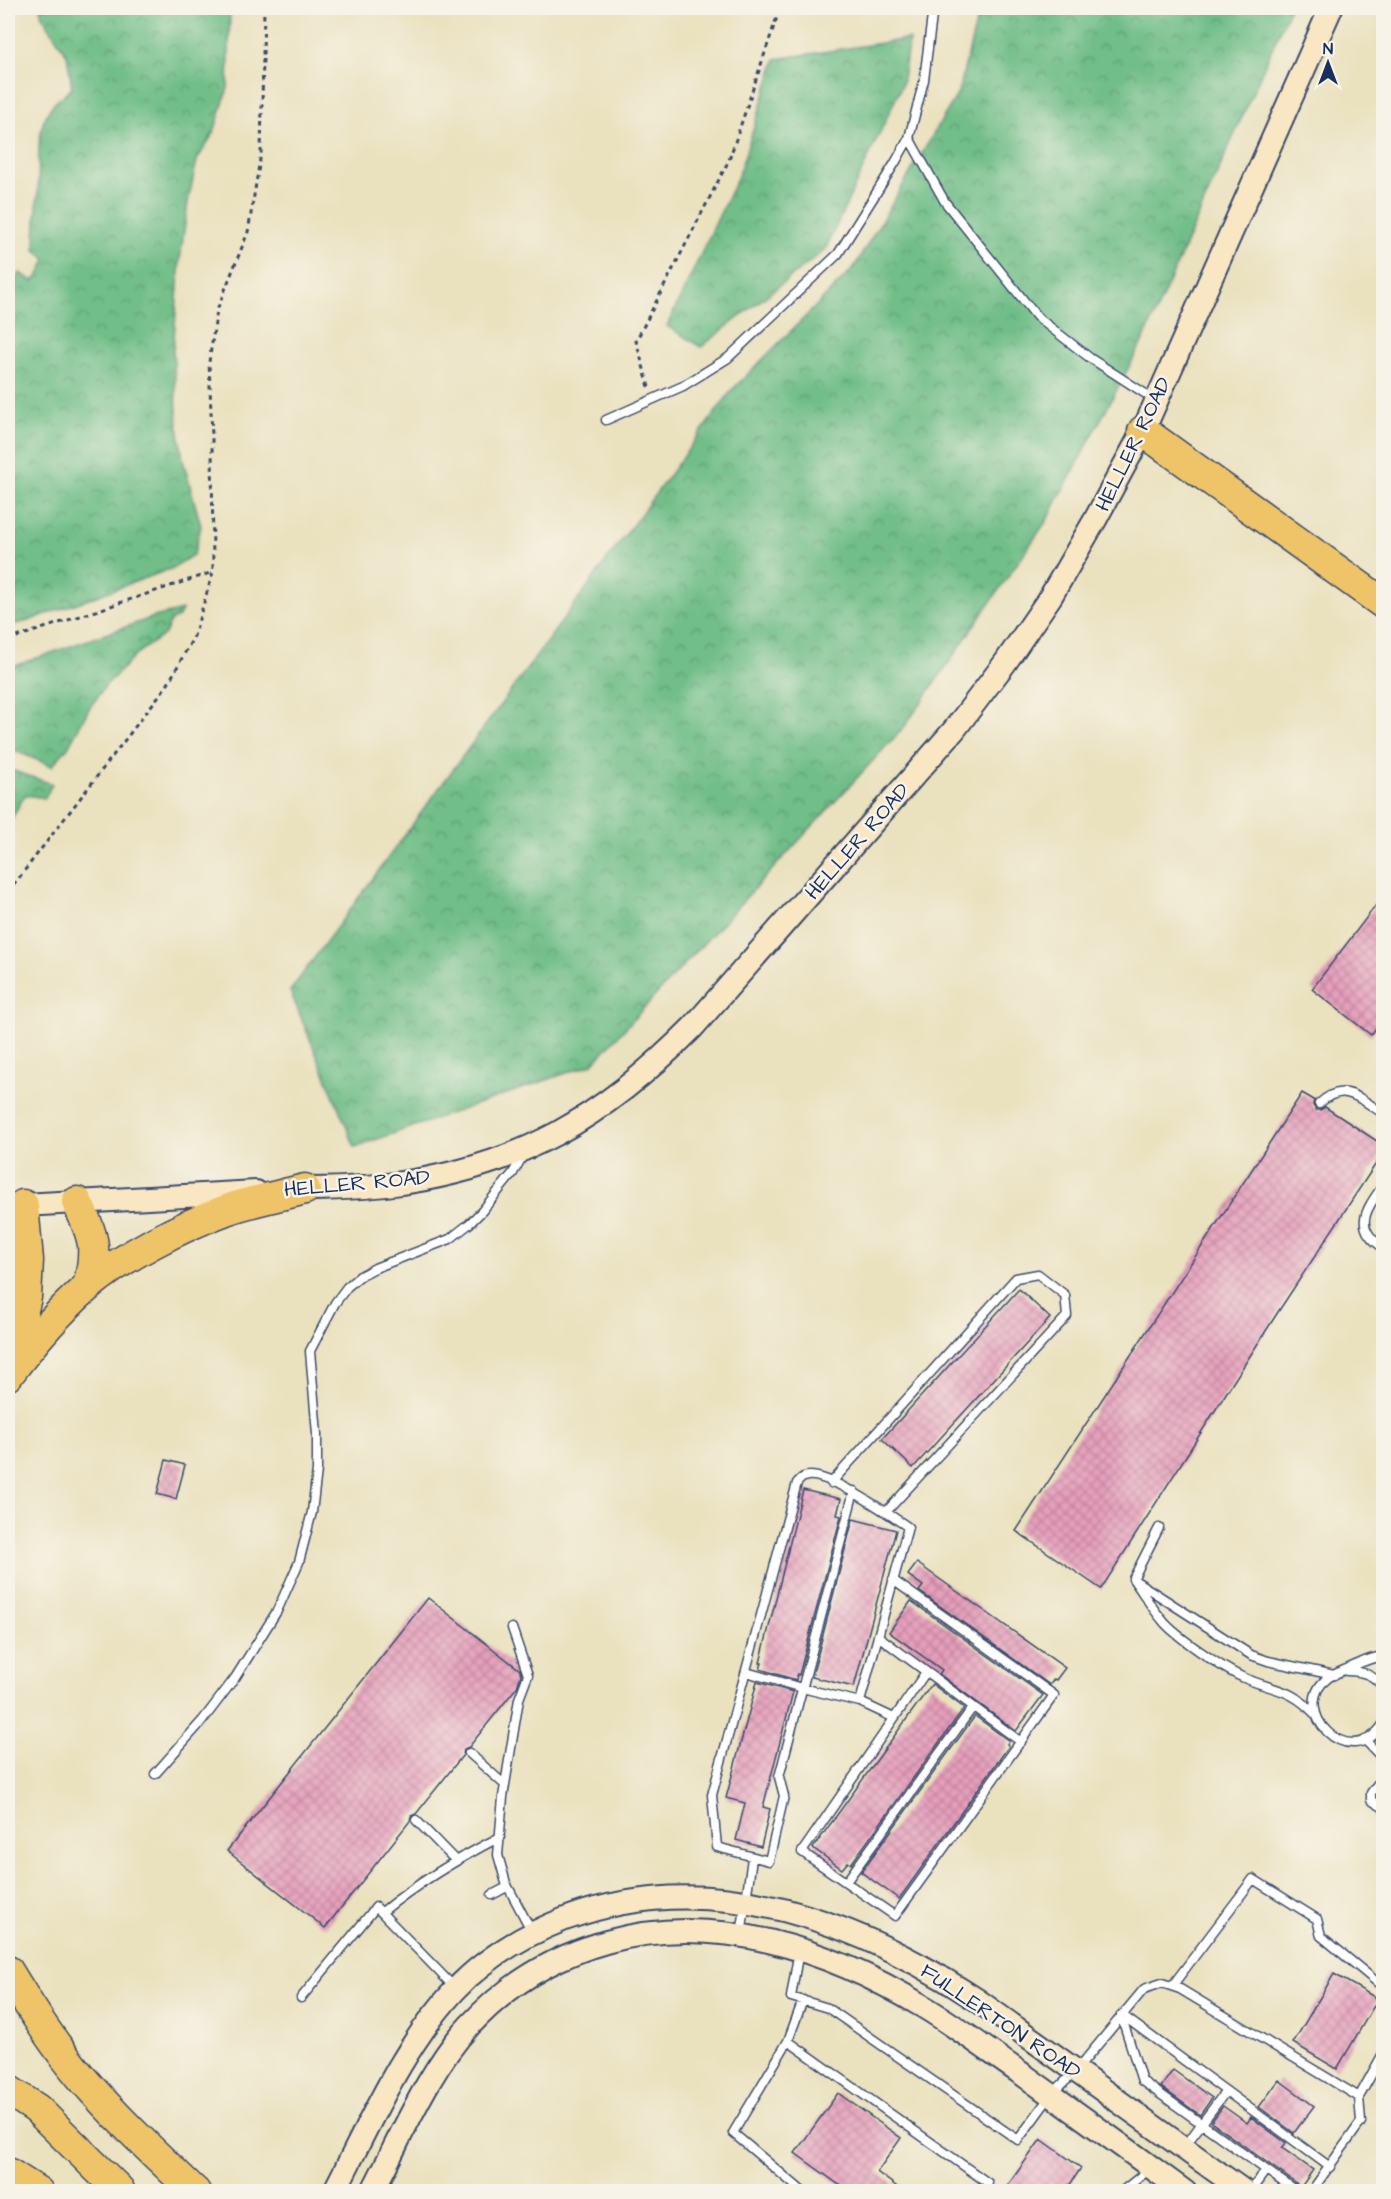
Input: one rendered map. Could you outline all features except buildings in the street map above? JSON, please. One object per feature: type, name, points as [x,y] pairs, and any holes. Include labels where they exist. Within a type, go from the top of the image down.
[{"type":"highway","points":[[1143,431],[1383,604]]},
{"type":"highway","points":[[8,1375],[56,1316],[88,1286],[134,1255],[182,1228],[227,1210],[305,1189]]},
{"type":"highway","points":[[77,1202],[91,1234],[94,1248],[94,1263],[88,1286]]},
{"type":"highway","points":[[8,1375],[26,1298],[28,1260],[23,1205]]},
{"type":"highway","points":[[8,1971],[42,2026],[81,2077],[133,2133],[195,2192]]},
{"type":"highway","points":[[8,2090],[37,2109],[120,2191]]},
{"type":"highway","points":[[8,2115],[66,2151],[120,2191]]},
{"type":"highway","points":[[8,2173],[38,2192]]},
{"type":"main road","name":"HELLER ROAD","points":[[23,1205],[393,1185],[463,1172],[522,1151],[565,1130],[614,1098],[659,1061],[693,1027],[954,730],[1005,663],[1051,596],[1143,431],[1331,8]]},
{"type":"main road","name":"FULLERTON ROAD","points":[[334,2192],[411,2048],[437,2010],[456,1989],[493,1957],[532,1933],[581,1914],[629,1902],[676,1896],[746,1901],[811,1917],[903,1957],[977,2000],[1245,2192]]},
{"type":"main road","name":"FULLERTON ROAD","points":[[372,2192],[419,2103],[455,2043],[483,2012],[516,1983],[554,1960],[616,1939],[669,1931],[710,1931],[741,1935],[799,1950],[850,1969],[923,2006],[970,2036],[1184,2191]]},
{"type":"lane","points":[[606,420],[683,386],[728,358],[838,254],[909,138],[924,80],[933,8]]},
{"type":"lane","points":[[909,138],[945,202],[1037,317],[1090,358],[1156,401]]},
{"type":"lane","points":[[1319,1104],[1328,1095],[1345,1092],[1383,1114]]},
{"type":"lane","points":[[155,1774],[203,1720],[235,1678],[277,1611],[299,1562],[312,1512],[317,1470],[317,1434],[310,1351],[335,1302],[347,1287],[367,1272],[450,1239],[469,1224],[513,1173],[521,1159],[522,1151]]},
{"type":"lane","points":[[1383,1184],[1365,1216],[1366,1232],[1371,1240],[1383,1248]]},
{"type":"lane","points":[[831,1483],[1016,1278],[1038,1274],[1065,1295],[1067,1316],[886,1512]]},
{"type":"lane","points":[[854,1491],[779,1778],[784,1796],[769,1861],[717,1847],[712,1795],[797,1483],[804,1477],[812,1476],[854,1491],[908,1527],[860,1702]]},
{"type":"lane","points":[[1133,1579],[1159,1528]]},
{"type":"lane","points":[[1133,1579],[1251,1655],[1268,1661],[1334,1675]]},
{"type":"lane","points":[[1133,1579],[1164,1623],[1179,1635],[1228,1670],[1243,1678],[1289,1693],[1305,1703],[1316,1714],[1324,1731],[1340,1742],[1359,1743],[1377,1734],[1383,1723]]},
{"type":"lane","points":[[894,1580],[1054,1695],[895,1916],[802,1852],[926,1672]]},
{"type":"lane","points":[[512,1628],[528,1675],[519,1699],[505,1785],[498,1855],[507,1887],[532,1933]]},
{"type":"lane","points":[[878,1636],[1021,1742]]},
{"type":"lane","points":[[1316,1714],[1316,1695],[1327,1679],[1373,1657],[1383,1656]]},
{"type":"lane","points":[[1344,1670],[1363,1671],[1379,1682],[1383,1690]]},
{"type":"lane","points":[[746,1672],[860,1702],[894,1718]]},
{"type":"lane","points":[[846,1882],[973,1707]]},
{"type":"lane","points":[[1377,1734],[1383,1741]]},
{"type":"lane","points":[[1365,1740],[1383,1760]]},
{"type":"lane","points":[[470,1753],[505,1785]]},
{"type":"lane","points":[[1383,1775],[1371,1793],[1371,1800],[1383,1808]]},
{"type":"lane","points":[[416,1820],[455,1860]]},
{"type":"lane","points":[[382,1912],[412,1887],[455,1860],[500,1837]]},
{"type":"lane","points":[[741,1935],[752,1858]]},
{"type":"lane","points":[[1172,1986],[1253,1879],[1317,1919],[1321,1936],[1383,1988]]},
{"type":"lane","points":[[492,1895],[507,1887]]},
{"type":"lane","points":[[301,1998],[376,1907],[456,1989]]},
{"type":"lane","points":[[799,1950],[791,1997],[828,2008],[1018,2140],[1051,2095],[1076,2071],[1144,1989],[1162,1983],[1180,1989],[1359,2097]]},
{"type":"lane","points":[[800,2190],[733,2133],[788,2041],[803,2000]]},
{"type":"lane","points":[[1121,2015],[1330,2167]]},
{"type":"lane","points":[[1121,2015],[1142,2081],[1297,2192]]},
{"type":"lane","points":[[788,2041],[988,2183]]},
{"type":"lane","points":[[1311,2192],[1361,2122],[1359,2097],[1380,2064],[1383,2052]]},
{"type":"lane","points":[[1183,2148],[1226,2091]]},
{"type":"lane","points":[[1120,2192],[1152,2168]]},
{"type":"lane","points":[[1250,2192],[1266,2170]]},
{"type":"path","points":[[8,892],[168,684],[194,636],[213,572],[209,362],[217,310],[248,232],[261,153],[264,8]]},
{"type":"path","points":[[652,400],[636,341],[729,160],[780,8]]},
{"type":"path","points":[[8,640],[213,572]]},
{"type":"green space","points":[[40,8],[230,8],[228,88],[214,132],[197,160],[188,202],[180,260],[173,352],[183,460],[201,526],[194,554],[173,568],[25,622],[8,625],[8,289],[20,273],[33,281],[39,275],[46,259],[35,250],[40,136],[51,107],[72,88],[67,55],[42,16]]},
{"type":"green space","points":[[980,8],[1290,8],[1145,337],[1047,520],[905,726],[592,1064],[355,1147],[290,991],[732,390],[853,269],[958,93]]},
{"type":"green space","points":[[909,39],[902,85],[825,250],[701,347],[667,326],[738,176],[776,59]]},
{"type":"green space","points":[[182,610],[179,617],[171,620],[165,634],[139,652],[106,685],[90,707],[68,747],[52,766],[8,748],[8,668],[154,617]]},
{"type":"green space","points":[[8,769],[52,784],[45,798],[25,795],[8,825]]}]
